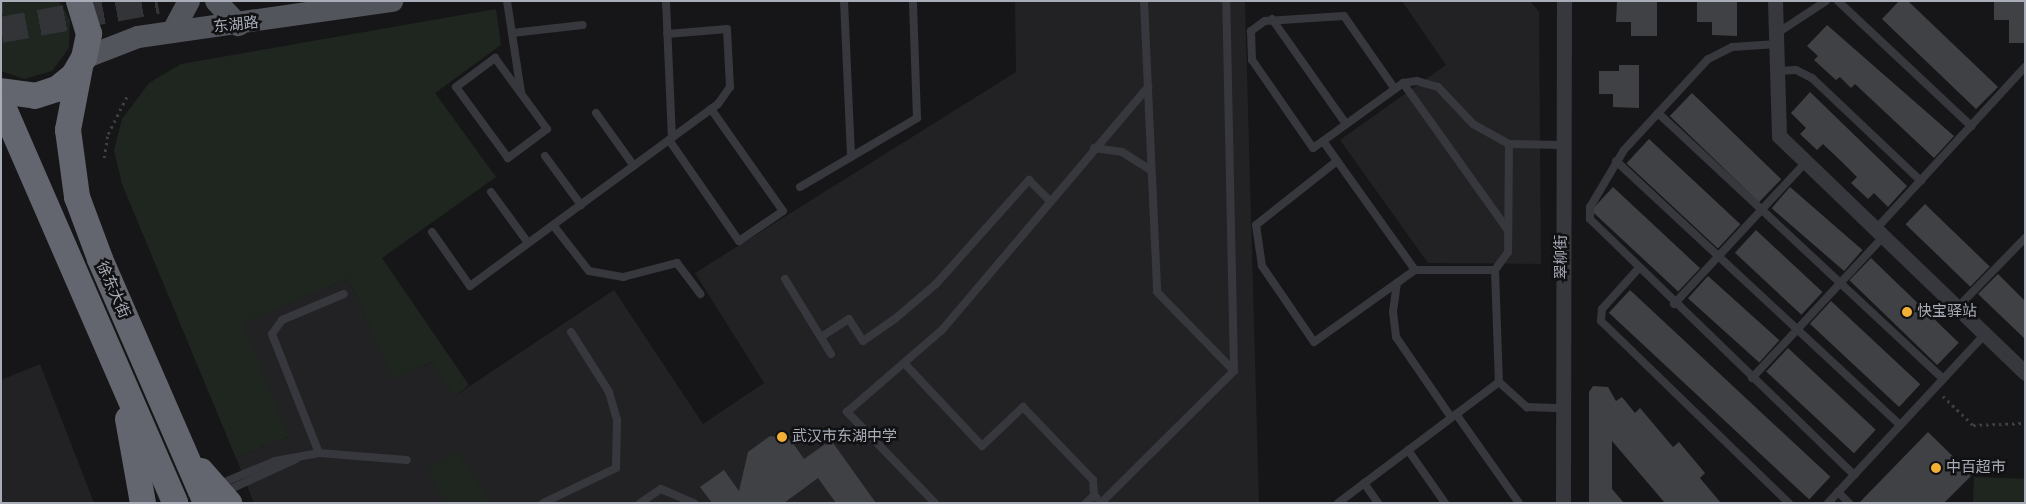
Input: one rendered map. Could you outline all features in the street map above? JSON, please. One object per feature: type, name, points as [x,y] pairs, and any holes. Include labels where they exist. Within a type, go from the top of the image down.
[{"type":"highway","name":"徐东大街","points":[[79,1],[89,34],[68,130],[78,197],[100,260],[186,455],[217,496]]},
{"type":"highway","points":[[1,91],[19,96],[47,94],[82,63]]},
{"type":"highway","name":"徐东大街","points":[[1,102],[175,503]]},
{"type":"highway","points":[[124,389],[143,503]]},
{"type":"main road","points":[[173,31],[189,1]]},
{"type":"main road","points":[[216,1],[238,25]]},
{"type":"main road","name":"东湖路","points":[[82,63],[125,40],[173,31],[238,25],[392,1]]},
{"type":"street","points":[[1775,1],[1779,33]]},
{"type":"street","points":[[1786,1],[1779,33],[1777,130],[1805,163],[2025,373]]},
{"type":"street","name":"翠柳街","points":[[1561,4],[1563,503]]},
{"type":"lane","points":[[507,1],[521,94],[547,129],[508,158],[456,86],[495,58],[521,94]]},
{"type":"lane","points":[[666,1],[670,139],[740,242],[783,211],[711,109]]},
{"type":"lane","points":[[844,1],[851,156]]},
{"type":"lane","points":[[800,187],[917,118],[913,1]]},
{"type":"lane","points":[[1144,1],[1157,292],[1234,371]]},
{"type":"lane","points":[[904,363],[982,446],[1023,407],[1092,480],[1094,495],[1102,503],[1234,371],[1226,1]]},
{"type":"lane","points":[[1826,1],[1779,33],[1716,53],[1658,113],[1616,161],[1590,207],[1590,219],[1674,304],[1854,475]]},
{"type":"lane","points":[[1838,1],[1970,126]]},
{"type":"lane","points":[[1394,90],[1344,16],[1272,19],[1252,31],[1252,60],[1313,148],[1394,90],[1403,83],[1417,81],[1438,87],[1473,124],[1510,144],[1562,145]]},
{"type":"lane","points":[[1272,19],[1346,124]]},
{"type":"lane","points":[[512,33],[583,25]]},
{"type":"lane","points":[[432,232],[470,286],[711,109],[730,87],[727,29],[667,34]]},
{"type":"lane","points":[[1752,378],[1840,283],[1921,181],[2025,68]]},
{"type":"lane","points":[[1777,70],[1796,70],[1812,78],[1921,181]]},
{"type":"lane","points":[[1403,83],[1508,230]]},
{"type":"lane","points":[[935,503],[847,412],[942,330],[1049,200],[1148,87]]},
{"type":"lane","points":[[596,113],[634,166]]},
{"type":"lane","points":[[1658,113],[1943,379]]},
{"type":"lane","points":[[1323,141],[1415,270]]},
{"type":"lane","points":[[1510,144],[1508,252],[1495,270],[1499,382],[1527,407],[1563,408]]},
{"type":"lane","points":[[1094,148],[1122,152],[1151,170]]},
{"type":"lane","points":[[545,156],[581,205]]},
{"type":"lane","points":[[1616,161],[1900,425]]},
{"type":"lane","points":[[1337,162],[1259,219],[1258,257],[1262,266],[1314,342],[1415,270],[1495,270]]},
{"type":"lane","points":[[1674,304],[1805,163]]},
{"type":"lane","points":[[821,338],[849,319],[863,341],[896,318],[936,284],[1029,180],[1049,200]]},
{"type":"lane","points":[[491,192],[528,243]]},
{"type":"lane","points":[[552,225],[589,271],[624,277],[677,263],[700,294]]},
{"type":"lane","points":[[1957,308],[2025,238]]},
{"type":"lane","points":[[1638,269],[1602,309],[1601,321],[1789,503]]},
{"type":"lane","points":[[784,280],[831,354]]},
{"type":"lane","points":[[1397,283],[1393,312],[1396,337],[1519,503]]},
{"type":"lane","points":[[320,453],[272,334],[282,320],[344,294]]},
{"type":"lane","points":[[543,503],[616,468],[617,420],[609,392],[571,332]]},
{"type":"lane","points":[[1828,503],[1984,335]]},
{"type":"lane","points":[[1338,503],[1499,382]]},
{"type":"lane","points":[[1408,450],[1445,503]]},
{"type":"lane","points":[[217,496],[302,456],[320,453],[407,460]]},
{"type":"lane","points":[[1364,483],[1378,503]]},
{"type":"lane","points":[[640,503],[661,489],[694,503]]},
{"type":"lane","points":[[1838,492],[1849,503]]},
{"type":"lane","points":[[1086,503],[1094,495]]},
{"type":"path","points":[[104,158],[108,134],[128,94]]},
{"type":"path","points":[[1934,388],[1973,425],[2025,423]]},
{"type":"shaded area","points":[[1,1],[58,1],[63,7],[70,20],[69,48],[52,71],[24,79],[1,71]]},
{"type":"shaded area","points":[[1015,1],[1245,1],[1259,503],[254,503],[236,458],[289,436],[241,323],[348,279],[394,379],[433,362],[455,396],[614,290],[703,424],[764,383],[695,273],[1016,72]]},
{"type":"shaded area","points":[[1402,1],[1530,1],[1539,12],[1541,264],[1428,263],[1340,140],[1446,65]]},
{"type":"shaded area","points":[[496,9],[501,45],[435,93],[496,177],[382,258],[469,385],[455,396],[432,362],[394,380],[348,279],[242,323],[289,436],[236,458],[122,184],[114,150],[122,119],[149,83],[181,64]]},
{"type":"shaded area","points":[[40,364],[94,503],[1,503],[1,380]]},
{"type":"shaded area","points":[[456,450],[491,503],[447,503],[426,470]]},
{"type":"shaded area","points":[[1974,477],[2025,479],[2024,503],[1973,503]]},
{"type":"building","points":[[1617,1],[1657,1],[1657,36],[1631,36],[1631,22],[1616,22]]},
{"type":"building","points":[[1697,1],[1737,1],[1737,36],[1712,35],[1712,22],[1697,22]]},
{"type":"building","points":[[1899,1],[1908,1],[1998,87],[1976,109],[1882,19]]},
{"type":"building","points":[[1994,1],[2025,1],[2025,43],[2009,43],[2009,20],[1994,20]]},
{"type":"building","points":[[1827,25],[1954,136],[1934,158],[1855,84],[1851,88],[1840,77],[1836,80],[1814,60],[1818,56],[1807,46]]},
{"type":"building","points":[[1619,65],[1639,65],[1639,108],[1613,107],[1613,94],[1599,94],[1599,71],[1619,71]]},
{"type":"building","points":[[1810,92],[1907,186],[1888,207],[1874,193],[1868,199],[1851,183],[1857,177],[1823,144],[1817,150],[1800,134],[1806,128],[1791,113]]},
{"type":"building","points":[[1692,93],[1781,179],[1759,202],[1670,116]]},
{"type":"building","points":[[1649,139],[1740,224],[1718,248],[1626,163]]},
{"type":"building","points":[[1613,187],[1700,268],[1678,292],[1591,210]]},
{"type":"building","points":[[1790,187],[1862,250],[1844,271],[1772,208]]},
{"type":"building","points":[[1925,204],[1990,267],[1970,287],[1906,224]]},
{"type":"building","points":[[1756,230],[1823,292],[1801,315],[1735,253]]},
{"type":"building","points":[[1871,258],[1959,343],[1937,365],[1849,280]]},
{"type":"building","points":[[1998,274],[2025,301],[2025,339],[1978,294]]},
{"type":"building","points":[[1708,276],[1779,340],[1759,363],[1688,298]]},
{"type":"building","points":[[1630,290],[1830,477],[1809,500],[1609,313]]},
{"type":"building","points":[[1831,301],[1920,384],[1899,407],[1810,324]]},
{"type":"building","points":[[1788,348],[1876,430],[1854,453],[1766,371]]},
{"type":"building","points":[[1593,386],[1608,387],[1616,401],[1622,397],[1635,413],[1640,408],[1673,447],[1679,442],[1705,473],[1700,478],[1721,503],[1665,503],[1612,441],[1612,489],[1624,503],[1589,503],[1589,392]]},
{"type":"building","points":[[1928,432],[1972,475],[1944,503],[1859,503]]},
{"type":"building","points":[[770,436],[790,439],[804,459],[831,440],[876,503],[836,503],[818,478],[784,503],[712,503],[700,487],[724,470],[739,491],[748,452]]},
{"type":"tunnel","points":[[1,30],[157,1]]},
{"type":"place","name":"快宝驿站","points":[[1907,312]]},
{"type":"place","name":"武汉市东湖中学","points":[[782,437]]},
{"type":"place","name":"中百超市","points":[[1936,468]]}]
